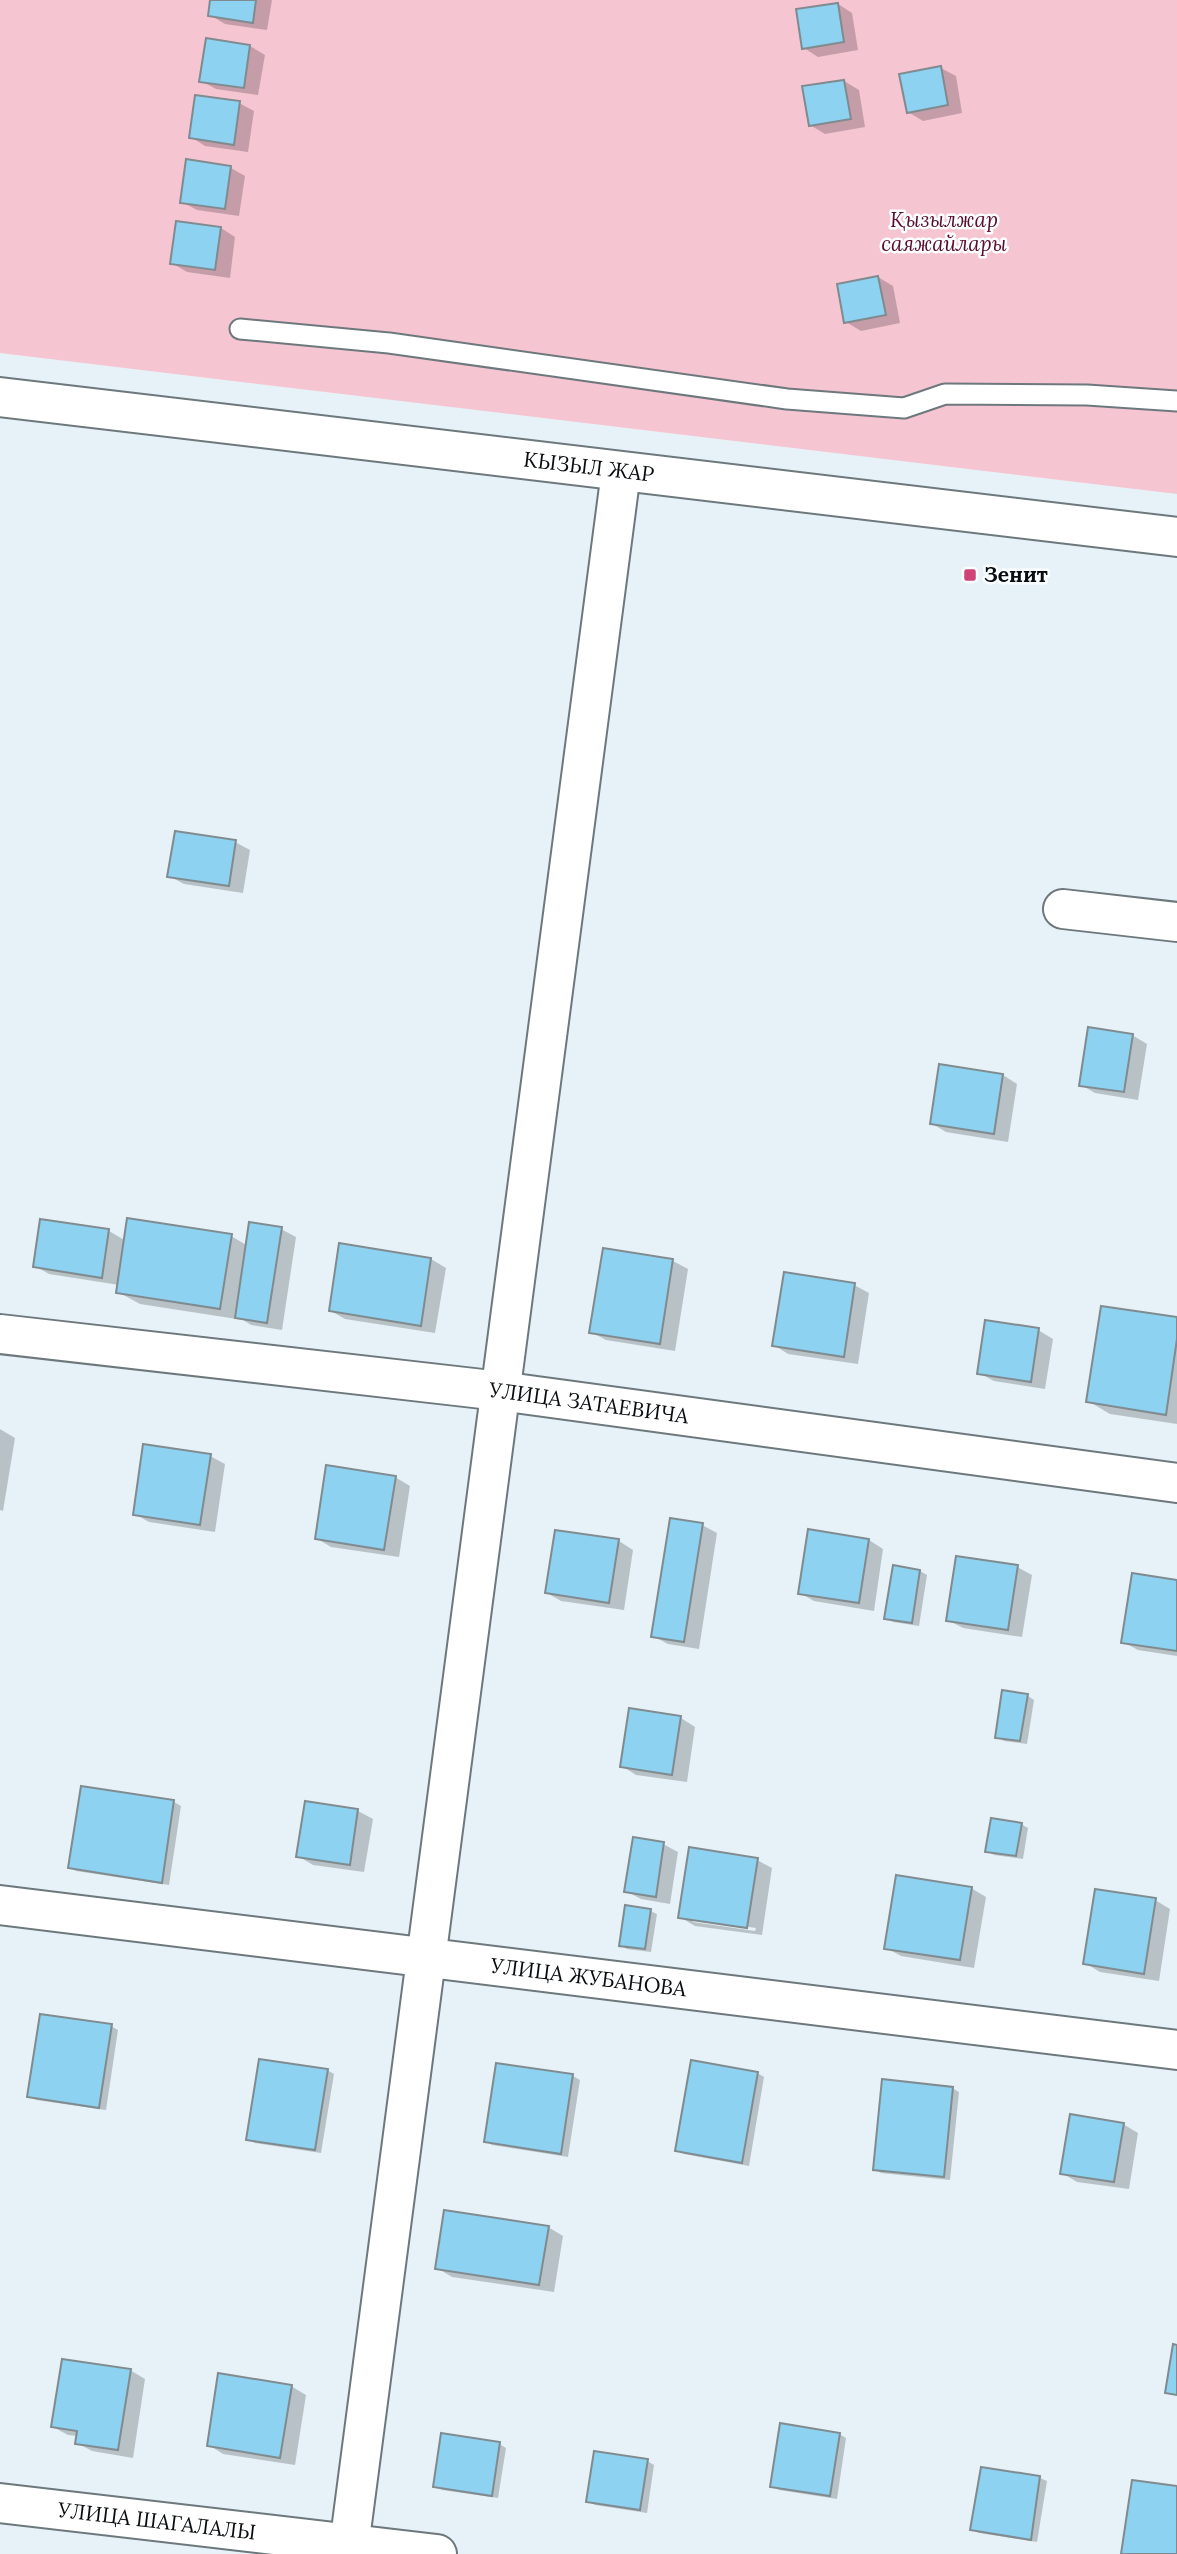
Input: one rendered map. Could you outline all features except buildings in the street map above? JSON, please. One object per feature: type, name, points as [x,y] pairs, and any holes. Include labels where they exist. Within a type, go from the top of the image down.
[{"type":"street","name":"КЫЗЫЛ ЖАР","points":[[0,397],[1177,537]]},
{"type":"street","points":[[348,2549],[621,472]]},
{"type":"street","points":[[1063,909],[1177,922]]},
{"type":"street","name":"УЛИЦА ЗАТАЕВИЧА","points":[[0,1334],[500,1391],[1177,1483]]},
{"type":"street","name":"УЛИЦА ЖУБАНОВА","points":[[0,1905],[1177,2050]]},
{"type":"street","name":"УЛИЦА ШАГАЛАЛЫ","points":[[0,2503],[348,2549],[437,2554]]},
{"type":"lane","points":[[240,329],[388,343],[787,398],[904,408],[945,394],[1087,395],[1177,401]]},
{"type":"green space","name":"Қызылжар саяжайлары","points":[[0,0],[1177,0],[1177,494],[0,353]]},
{"type":"place","name":"Зенит","points":[[970,575]]}]
